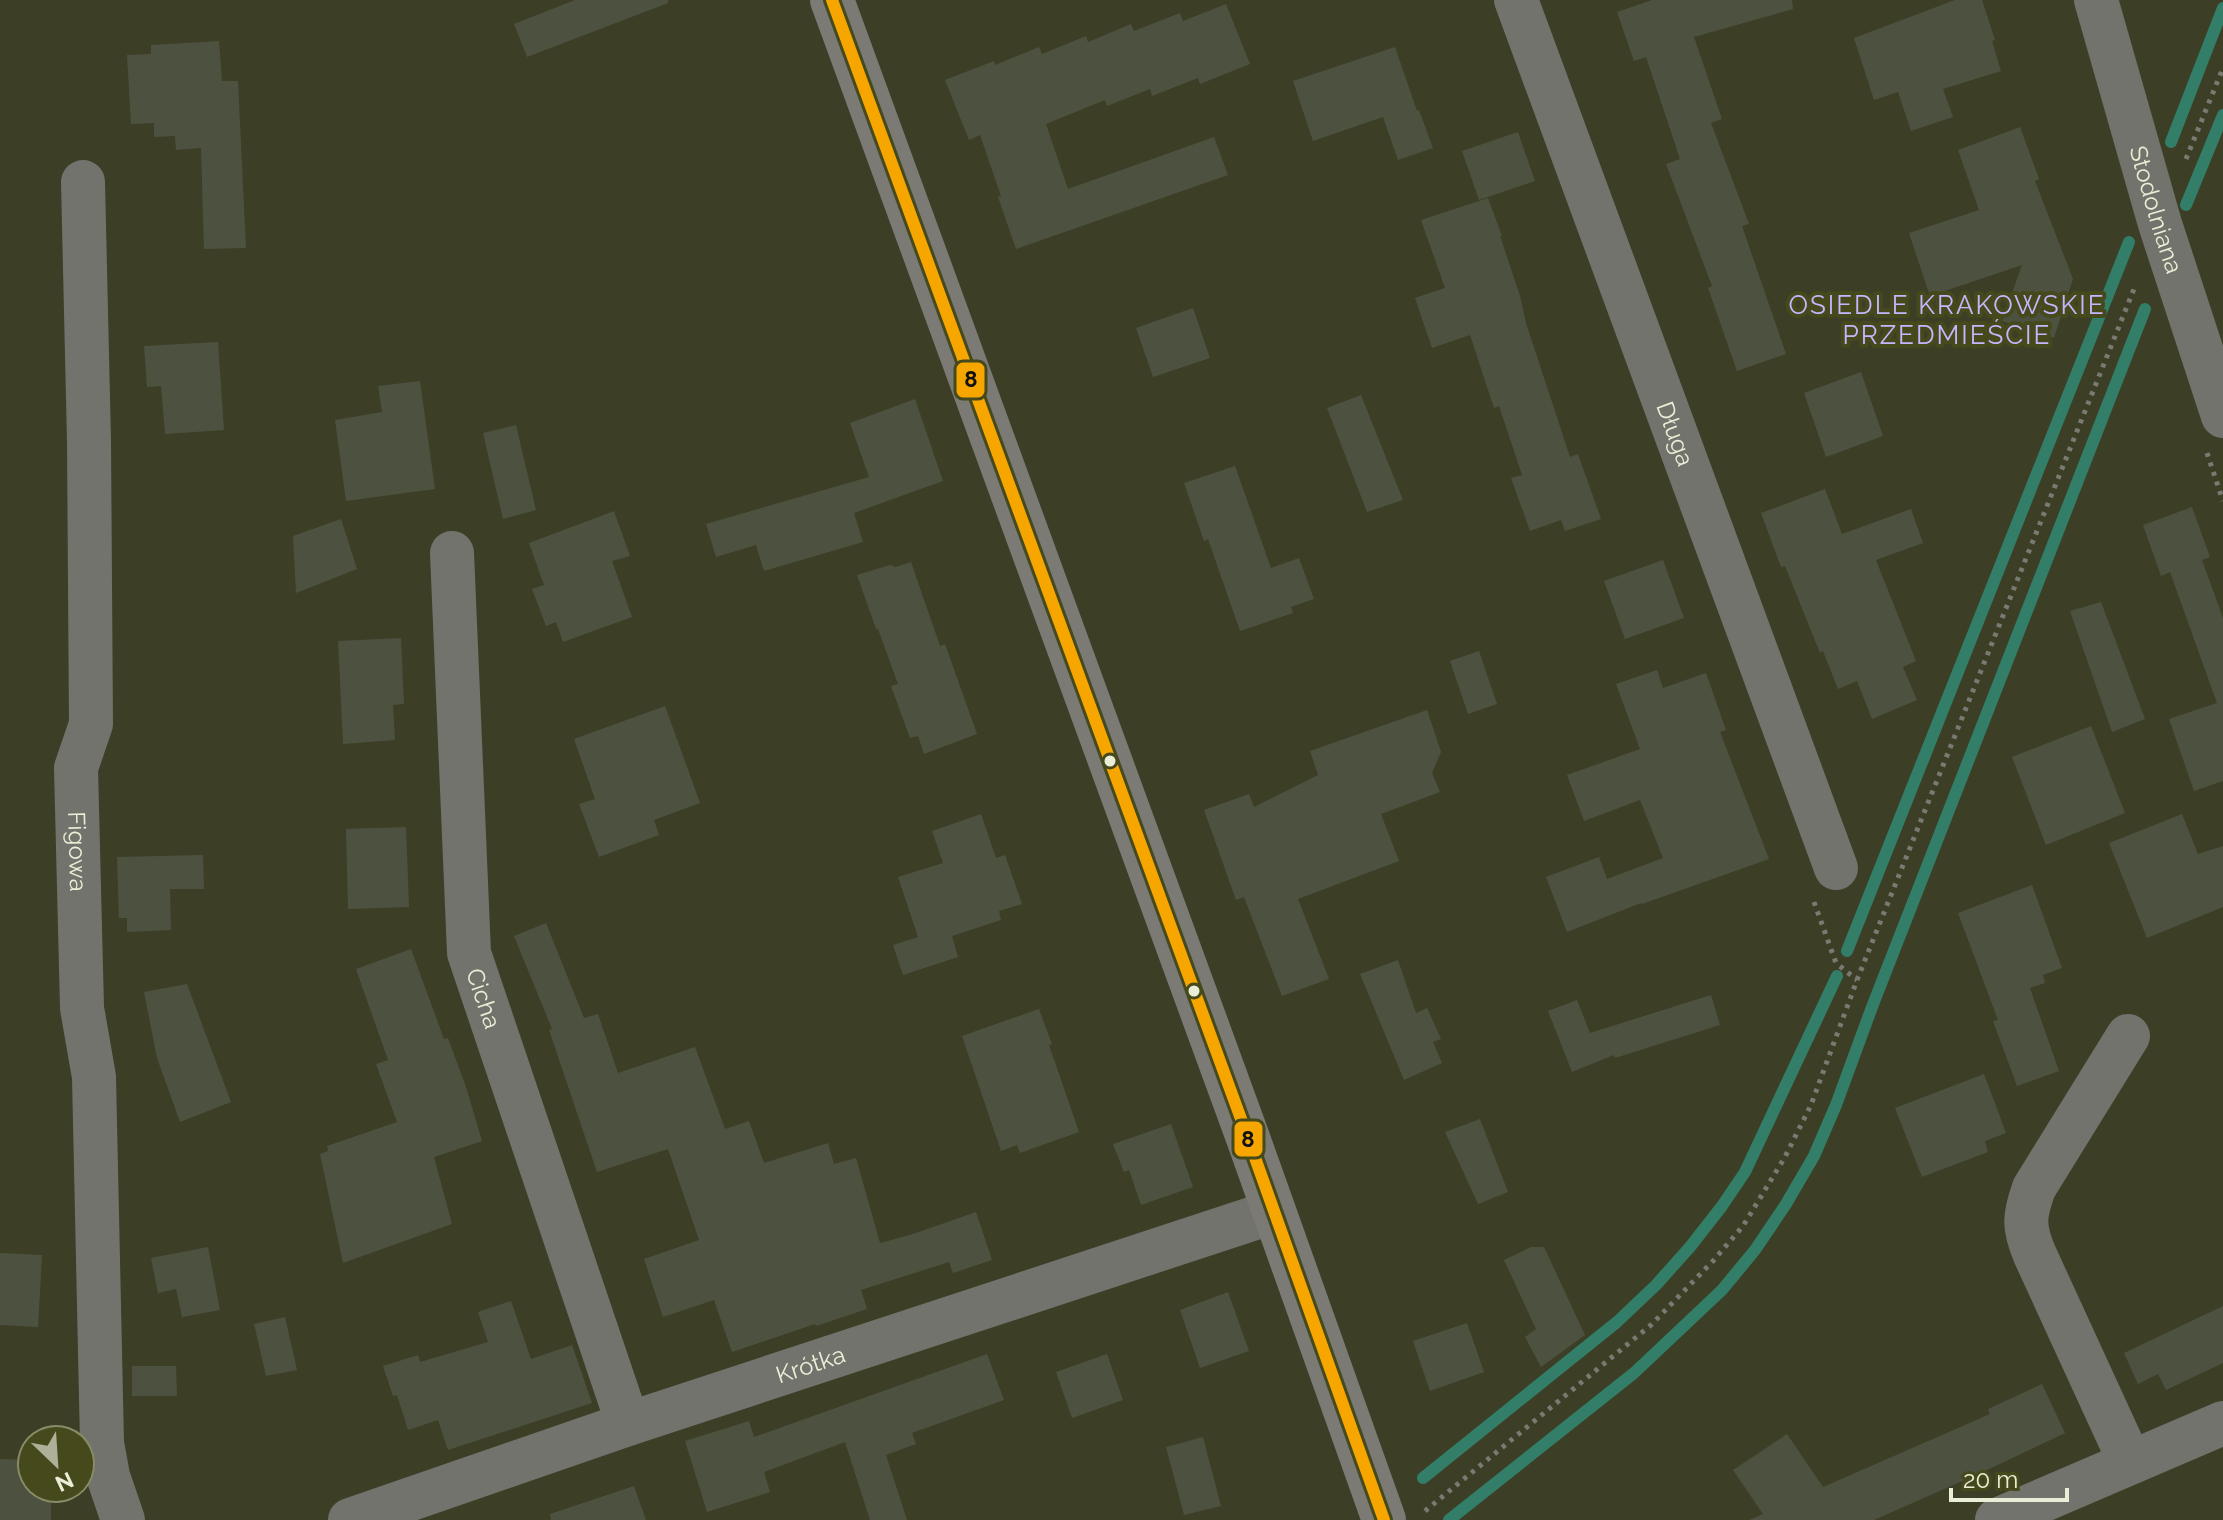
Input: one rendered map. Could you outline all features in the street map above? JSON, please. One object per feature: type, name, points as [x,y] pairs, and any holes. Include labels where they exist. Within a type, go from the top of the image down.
[{"type":"main road","points":[[832,0],[1273,1212],[1403,1517]]},
{"type":"street","name":"Długa","points":[[1516,0],[1836,868]]},
{"type":"street","name":"Stodolniana","points":[[2096,0],[2160,224],[2223,416]]},
{"type":"street","name":"Figowa","points":[[83,182],[91,724],[76,768],[82,1008],[94,1077],[101,1433],[106,1466],[123,1520]]},
{"type":"street","name":"Cicha","points":[[452,553],[469,953],[628,1424]]},
{"type":"street","points":[[2128,1036],[2034,1188],[2025,1225],[2035,1255],[2130,1462]]},
{"type":"street","name":"Krótka","points":[[350,1520],[628,1424],[1273,1212]]},
{"type":"street","points":[[1997,1520],[2223,1423]]},
{"type":"path","points":[[2184,165],[2223,68]]},
{"type":"path","points":[[1403,1517],[1651,1325],[1743,1226],[1785,1157],[1811,1105],[1857,980],[2141,272]]},
{"type":"building","points":[[575,0],[668,0],[668,3],[527,57],[514,24]]},
{"type":"building","points":[[1652,0],[1792,0],[1793,9],[1694,37],[1722,119],[1711,123],[1749,224],[1742,226],[1786,354],[1737,371],[1708,288],[1712,286],[1666,164],[1680,159],[1646,57],[1634,61],[1617,12]]},
{"type":"building","points":[[1955,0],[1982,0],[2001,71],[1943,89],[1953,117],[1911,131],[1898,92],[1874,100],[1854,38]]},
{"type":"building","points":[[1226,4],[1250,64],[1200,84],[1198,78],[1152,96],[1150,89],[1107,106],[1105,100],[1046,124],[1068,189],[1214,137],[1228,175],[1016,249],[980,135],[969,140],[945,80],[994,61],[995,65],[1039,47],[1042,54],[1086,36],[1088,42],[1131,24],[1134,31],[1180,13],[1183,21]]},
{"type":"building","points":[[219,41],[222,81],[238,81],[246,248],[204,249],[201,148],[176,150],[175,136],[154,137],[154,123],[131,124],[127,55],[151,54],[151,45]]},
{"type":"building","points":[[1395,47],[1433,148],[1398,160],[1383,117],[1313,141],[1293,81]]},
{"type":"building","points":[[2020,127],[2039,179],[2035,181],[2073,279],[2054,338],[2002,321],[2022,265],[1930,296],[1909,233],[1979,210],[1958,150]]},
{"type":"building","points":[[1518,132],[1535,181],[1479,200],[1462,151]]},
{"type":"building","points":[[1488,198],[1570,457],[1578,454],[1601,519],[1565,531],[1561,520],[1530,531],[1511,478],[1522,475],[1499,406],[1494,408],[1470,335],[1432,348],[1415,298],[1445,288],[1421,220]]},
{"type":"building","points":[[1193,308],[1210,358],[1153,377],[1136,328]]},
{"type":"building","points":[[218,342],[224,430],[165,434],[161,386],[147,387],[144,346]]},
{"type":"building","points":[[1861,372],[1883,436],[1826,457],[1804,393]]},
{"type":"building","points":[[420,381],[435,489],[346,501],[335,420],[382,412],[378,386]]},
{"type":"building","points":[[1361,395],[1403,500],[1367,512],[1327,408]]},
{"type":"building","points":[[915,399],[943,481],[854,513],[863,542],[764,571],[756,545],[716,557],[706,524],[869,477],[850,423]]},
{"type":"building","points":[[516,425],[536,510],[503,519],[483,433]]},
{"type":"building","points":[[1235,466],[1271,568],[1299,558],[1314,599],[1291,607],[1293,613],[1240,631],[1208,539],[1204,541],[1184,483]]},
{"type":"building","points":[[1825,489],[1842,534],[1911,509],[1923,543],[1876,560],[1916,661],[1903,667],[1917,700],[1872,719],[1857,681],[1838,689],[1785,566],[1781,567],[1761,513]]},
{"type":"building","points":[[2192,507],[2210,557],[2202,560],[2223,618],[2223,781],[2194,791],[2169,719],[2217,703],[2170,572],[2161,576],[2143,525]]},
{"type":"building","points":[[614,511],[630,556],[612,561],[632,617],[563,642],[556,622],[546,626],[532,589],[544,585],[529,543]]},
{"type":"building","points":[[341,519],[357,569],[296,593],[293,536]]},
{"type":"building","points":[[1663,560],[1684,618],[1625,639],[1604,581]]},
{"type":"building","points":[[911,562],[940,646],[945,644],[977,734],[924,754],[918,736],[910,738],[891,686],[898,684],[857,575]]},
{"type":"building","points":[[2101,602],[2145,719],[2112,732],[2070,611]]},
{"type":"building","points":[[401,638],[404,704],[393,705],[395,740],[343,744],[338,641]]},
{"type":"building","points":[[1479,651],[1497,704],[1468,714],[1450,661]]},
{"type":"building","points":[[1657,670],[1663,688],[1706,673],[1726,730],[1720,732],[1769,859],[1567,932],[1546,877],[1599,857],[1607,879],[1663,858],[1640,800],[1584,821],[1567,775],[1640,749],[1616,684]]},
{"type":"building","points":[[665,706],[700,803],[654,820],[659,835],[599,857],[579,804],[595,799],[574,739]]},
{"type":"building","points":[[1427,710],[1441,752],[1432,773],[1440,792],[1381,814],[1399,861],[1298,899],[1329,979],[1282,996],[1244,897],[1236,900],[1204,810],[1249,794],[1254,807],[1318,775],[1310,751]]},
{"type":"building","points":[[2091,726],[2125,813],[2046,845],[2012,757]]},
{"type":"building","points":[[981,814],[996,858],[1005,855],[1022,904],[999,911],[1001,920],[952,936],[958,957],[903,975],[893,945],[918,937],[898,877],[943,863],[932,831]]},
{"type":"building","points":[[2182,814],[2198,854],[2223,846],[2223,907],[2147,938],[2109,843]]},
{"type":"building","points":[[406,827],[409,907],[348,909],[346,829]]},
{"type":"building","points":[[203,855],[204,889],[170,889],[171,930],[127,932],[127,918],[119,918],[117,857]]},
{"type":"building","points":[[2032,885],[2062,968],[2043,975],[2045,983],[2030,988],[2059,1071],[2017,1086],[1993,1021],[1998,1020],[1958,913]]},
{"type":"building","points":[[546,923],[584,1018],[598,1014],[618,1073],[695,1047],[725,1129],[749,1121],[764,1163],[828,1143],[834,1164],[856,1158],[880,1243],[976,1212],[992,1260],[953,1273],[949,1262],[861,1290],[867,1309],[732,1352],[714,1300],[663,1317],[644,1259],[699,1240],[668,1149],[597,1172],[549,1030],[552,1029],[514,936]]},
{"type":"building","points":[[411,949],[444,1039],[448,1038],[482,1141],[434,1157],[452,1224],[343,1263],[320,1154],[328,1151],[327,1146],[397,1122],[376,1064],[388,1060],[356,969]]},
{"type":"building","points":[[1398,960],[1416,1013],[1427,1008],[1441,1039],[1433,1042],[1442,1063],[1404,1080],[1360,974]]},
{"type":"building","points":[[187,984],[231,1102],[180,1122],[157,1058],[144,992]]},
{"type":"building","points":[[1711,995],[1720,1025],[1615,1058],[1614,1055],[1572,1072],[1548,1011],[1577,1000],[1590,1033]]},
{"type":"building","points":[[1039,1009],[1079,1132],[1020,1153],[1017,1145],[1001,1151],[962,1036]]},
{"type":"building","points":[[1984,1074],[2006,1133],[1985,1141],[1988,1152],[1922,1177],[1895,1108]]},
{"type":"building","points":[[1480,1119],[1508,1192],[1478,1204],[1445,1132]]},
{"type":"building","points":[[1171,1124],[1193,1187],[1141,1205],[1129,1170],[1124,1172],[1113,1144]]},
{"type":"building","points":[[208,1247],[220,1310],[182,1317],[176,1289],[158,1293],[151,1258]]},
{"type":"building","points":[[1531,1247],[1544,1247],[1585,1335],[1541,1367],[1525,1337],[1536,1329],[1504,1260]]},
{"type":"building","points":[[0,1253],[42,1255],[38,1327],[0,1325]]},
{"type":"building","points":[[1228,1292],[1249,1351],[1200,1368],[1180,1310]]},
{"type":"building","points":[[511,1301],[531,1359],[572,1345],[592,1403],[448,1450],[438,1420],[408,1430],[397,1395],[393,1396],[383,1366],[418,1355],[420,1362],[488,1342],[478,1312]]},
{"type":"building","points":[[2223,1306],[2223,1363],[2166,1390],[2158,1374],[2138,1384],[2124,1353]]},
{"type":"building","points":[[285,1317],[297,1370],[266,1376],[254,1324]]},
{"type":"building","points":[[1467,1323],[1484,1372],[1430,1391],[1413,1341]]},
{"type":"building","points":[[987,1354],[1004,1400],[912,1433],[916,1444],[886,1455],[907,1520],[870,1520],[845,1442],[764,1472],[770,1492],[707,1512],[685,1441],[749,1421],[754,1437]]},
{"type":"building","points":[[1107,1354],[1123,1400],[1072,1418],[1056,1372]]},
{"type":"building","points":[[132,1366],[176,1366],[177,1396],[132,1396]]},
{"type":"building","points":[[2042,1384],[2065,1433],[1985,1471],[1874,1520],[1749,1520],[1763,1514],[1733,1470],[1787,1434],[1823,1487],[1990,1414],[1988,1409]]},
{"type":"building","points":[[1203,1437],[1221,1506],[1184,1515],[1166,1447]]},
{"type":"building","points":[[0,1459],[16,1460],[16,1504],[51,1504],[51,1520],[0,1520]]},
{"type":"building","points":[[634,1486],[646,1520],[551,1520],[550,1514]]},
{"type":"waterway","points":[[2171,142],[2223,8]]},
{"type":"waterway","points":[[2186,205],[2223,115]]},
{"type":"waterway","points":[[1847,951],[2129,242]]},
{"type":"waterway","points":[[1449,1520],[1634,1373],[1722,1290],[1755,1250],[1814,1156],[2145,309]]},
{"type":"waterway","points":[[1423,1478],[1617,1322],[1690,1247],[1745,1172],[1837,976]]},
{"type":"transit line","name":"8","points":[[832,0],[1248,1138],[1384,1520]]},
{"type":"district","name":"OSIEDLE KRAKOWSKIE PRZEDMIEŚCIE","points":[[1947,320]]}]
